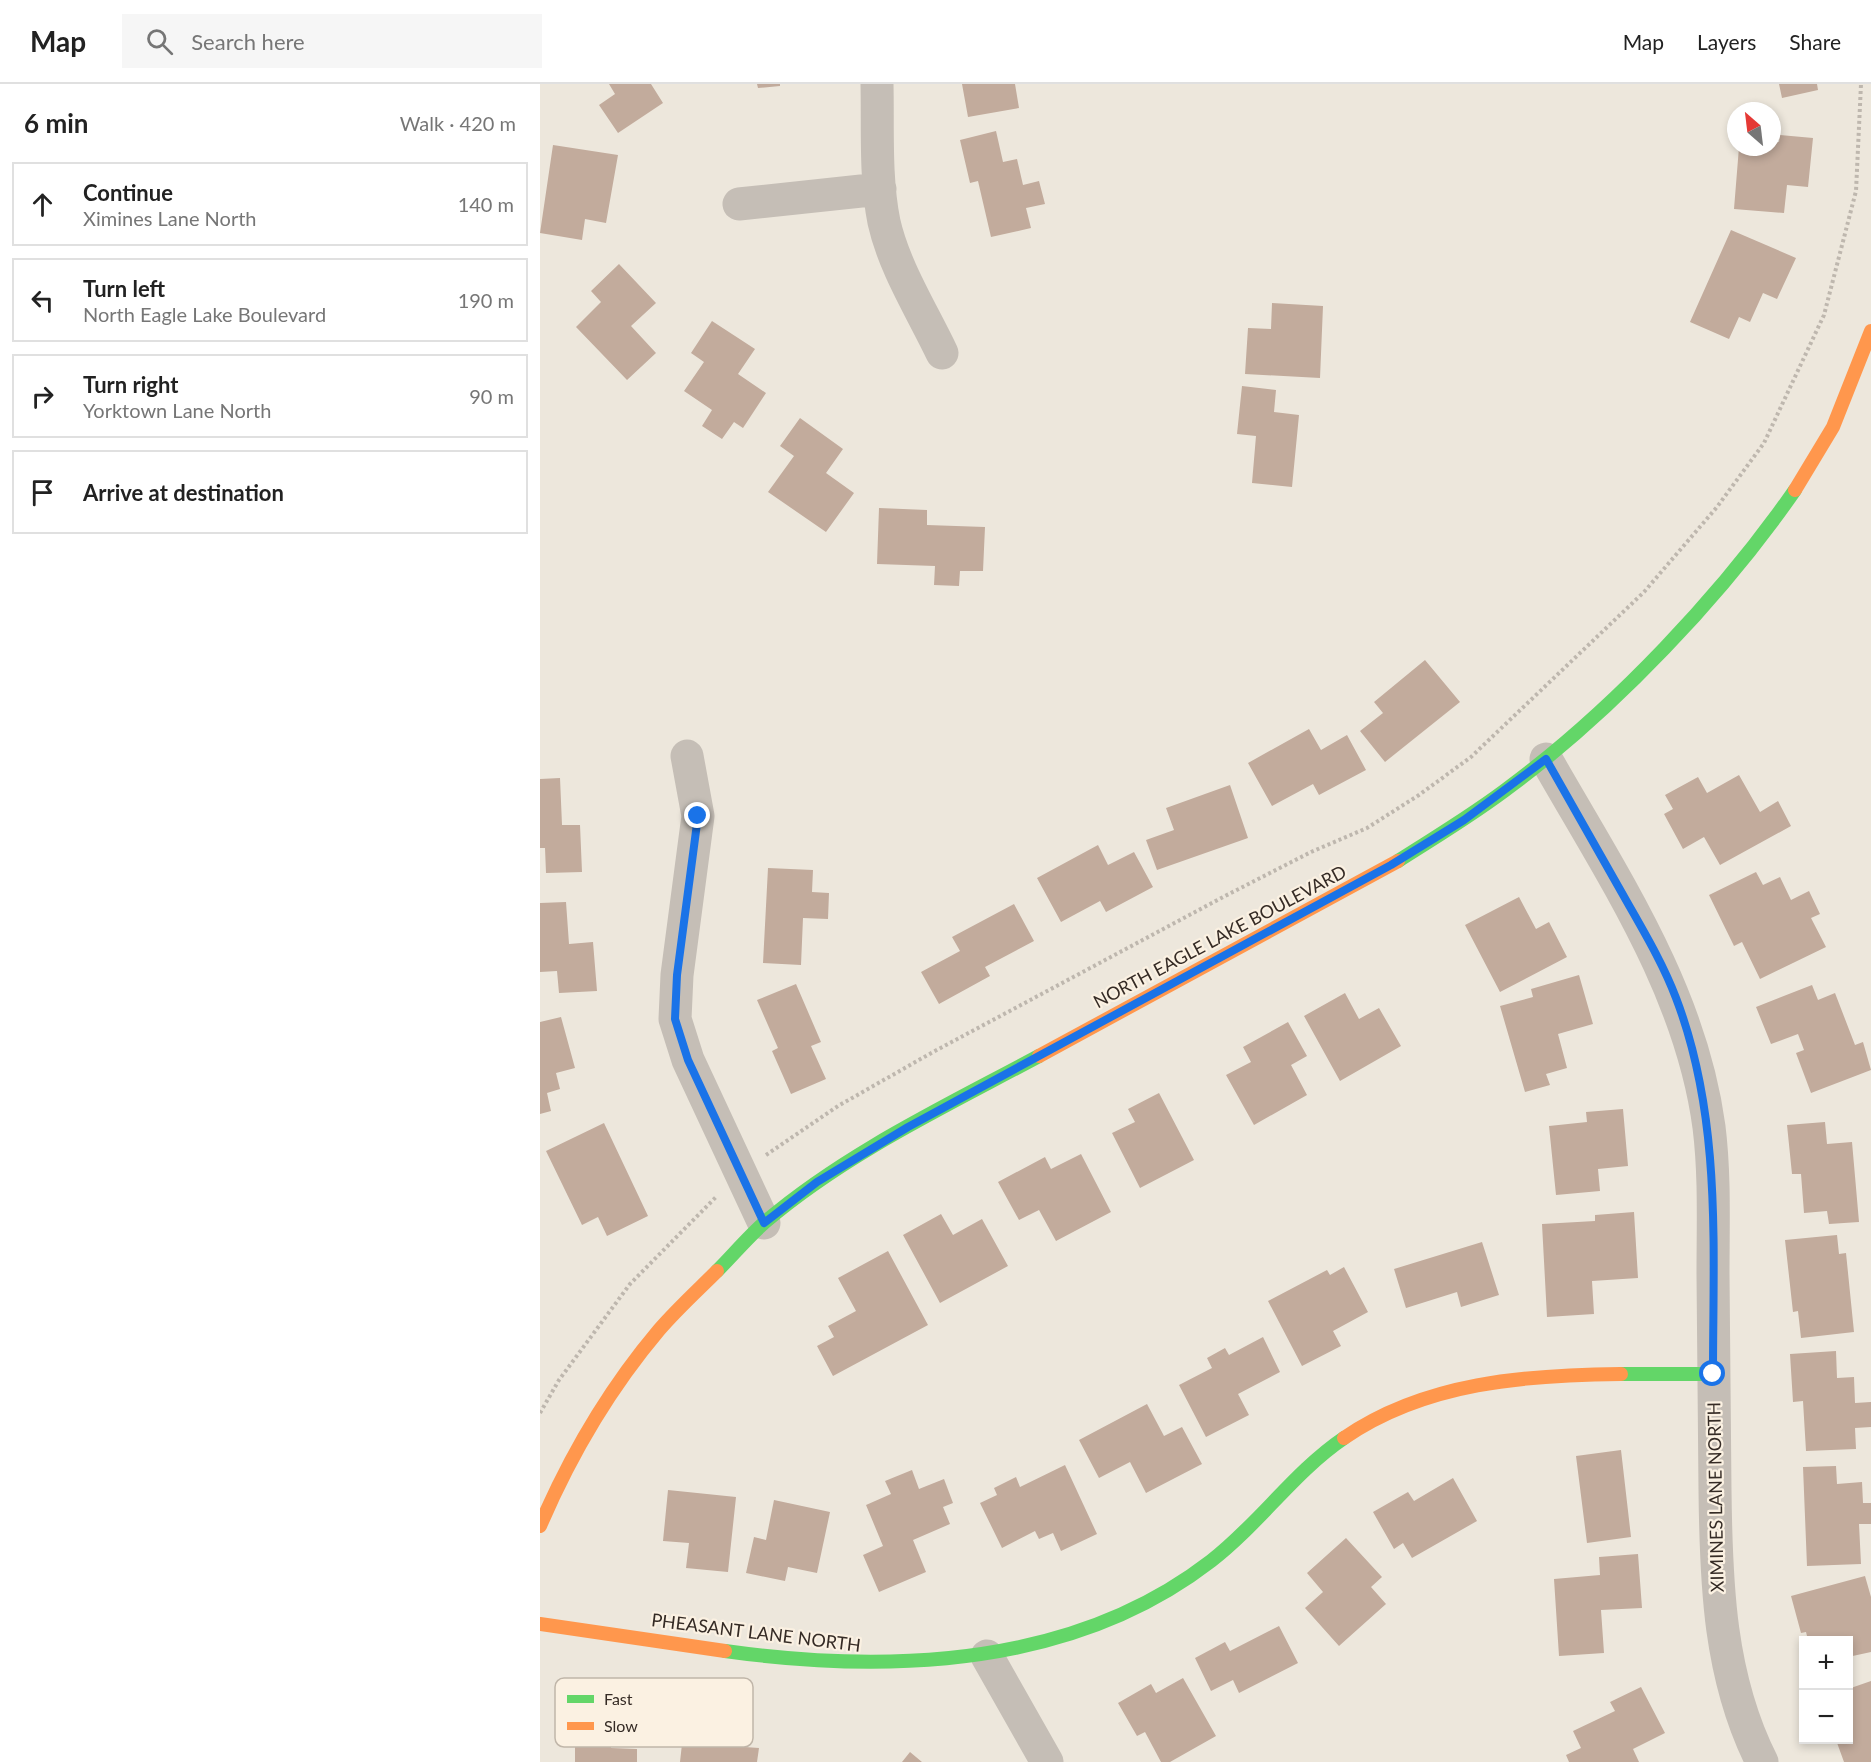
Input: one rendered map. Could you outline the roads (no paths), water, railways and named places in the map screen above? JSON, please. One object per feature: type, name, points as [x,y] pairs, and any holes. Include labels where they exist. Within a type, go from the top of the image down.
[{"type":"street","points":[[877,84],[879,189],[885,224],[898,260],[942,352]]},
{"type":"street","points":[[739,204],[879,189]]},
{"type":"street","name":"NORTH EAGLE LAKE BOULEVARD","points":[[540,1526],[554,1493],[596,1416],[659,1330],[764,1223],[817,1182],[908,1127],[1391,865],[1464,820],[1546,759],[1588,722],[1698,614],[1761,538],[1818,455],[1860,362],[1871,331]]},
{"type":"street","points":[[687,756],[698,816],[677,975],[675,1019],[688,1060],[764,1223]]},
{"type":"street","name":"XIMINES LANE NORTH","points":[[1546,759],[1646,934],[1676,998],[1696,1065],[1708,1126],[1712,1192],[1715,1558],[1722,1634],[1741,1707],[1762,1762]]},
{"type":"street","name":"PHEASANT LANE NORTH","points":[[540,1624],[845,1664],[944,1662],[987,1656],[1069,1634],[1156,1597],[1224,1551],[1308,1465],[1349,1434],[1400,1406],[1470,1385],[1542,1376],[1713,1374]]},
{"type":"street","points":[[987,1656],[1047,1762]]}]
